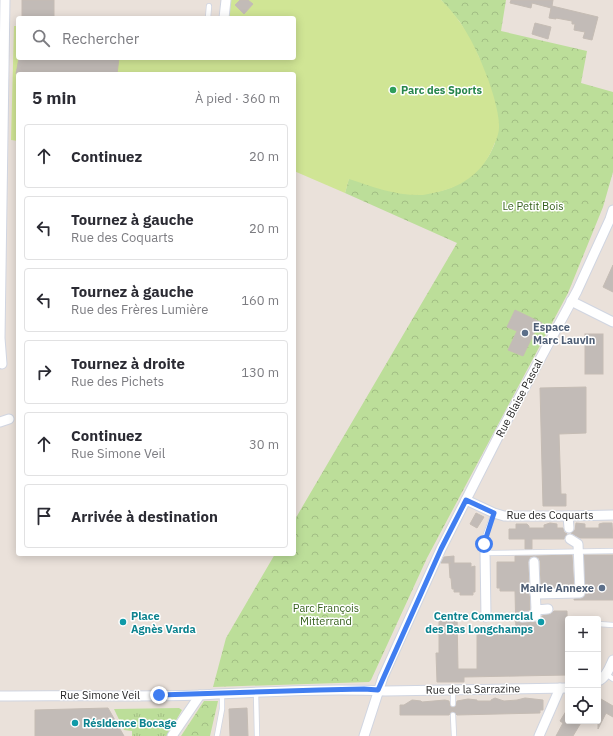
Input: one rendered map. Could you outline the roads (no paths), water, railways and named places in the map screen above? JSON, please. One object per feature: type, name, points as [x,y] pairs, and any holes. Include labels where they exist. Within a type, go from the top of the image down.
[{"type":"street","points":[[2,364],[0,338],[4,0]]},
{"type":"street","points":[[223,5],[224,16]]},
{"type":"street","name":"Rue Blaise Pascal","points":[[364,736],[378,690],[441,549],[571,301],[612,220],[613,210]]},
{"type":"street","points":[[571,301],[613,322]]},
{"type":"street","name":"Rue des Coquarts","points":[[466,500],[504,516],[613,515]]},
{"type":"street","points":[[568,516],[569,528]]},
{"type":"street","points":[[535,594],[580,593],[578,544],[570,539]]},
{"type":"street","points":[[485,551],[486,617]]},
{"type":"street","points":[[522,617],[536,616],[534,562]]},
{"type":"street","points":[[536,610],[548,609]]},
{"type":"street","points":[[610,676],[613,660]]},
{"type":"street","points":[[539,736],[564,688]]},
{"type":"street","name":"Rue de la Sarrazine","points":[[256,692],[364,689],[452,690],[564,688]]},
{"type":"street","name":"Rue Simone Veil","points":[[0,696],[200,695],[256,692]]},
{"type":"street","points":[[172,736],[200,695]]},
{"type":"lane","points":[[208,16],[209,6]]},
{"type":"lane","points":[[494,513],[484,544],[485,551],[491,553],[613,551]]},
{"type":"lane","points":[[601,624],[613,625]]},
{"type":"lane","points":[[452,690],[453,704]]},
{"type":"lane","points":[[256,692],[257,736]]},
{"type":"lane","points":[[217,736],[222,710],[222,694]]},
{"type":"lane","points":[[453,715],[454,736]]},
{"type":"place","name":"Parc des Sports","points":[[393,90]]},
{"type":"place","name":"Espace Marc Lauvin","points":[[525,333]]},
{"type":"place","name":"Mairie Annexe","points":[[602,588]]},
{"type":"place","name":"Place Agnès Varda","points":[[123,622]]},
{"type":"place","name":"Centre Commercial des Bas Longchamps","points":[[541,622]]},
{"type":"place","name":"Résidence Bocage","points":[[75,723]]},
{"type":"park label","name":"Le Petit Bois","points":[[533,206]]},
{"type":"park label","name":"Parc François Mitterrand","points":[[326,614]]}]
